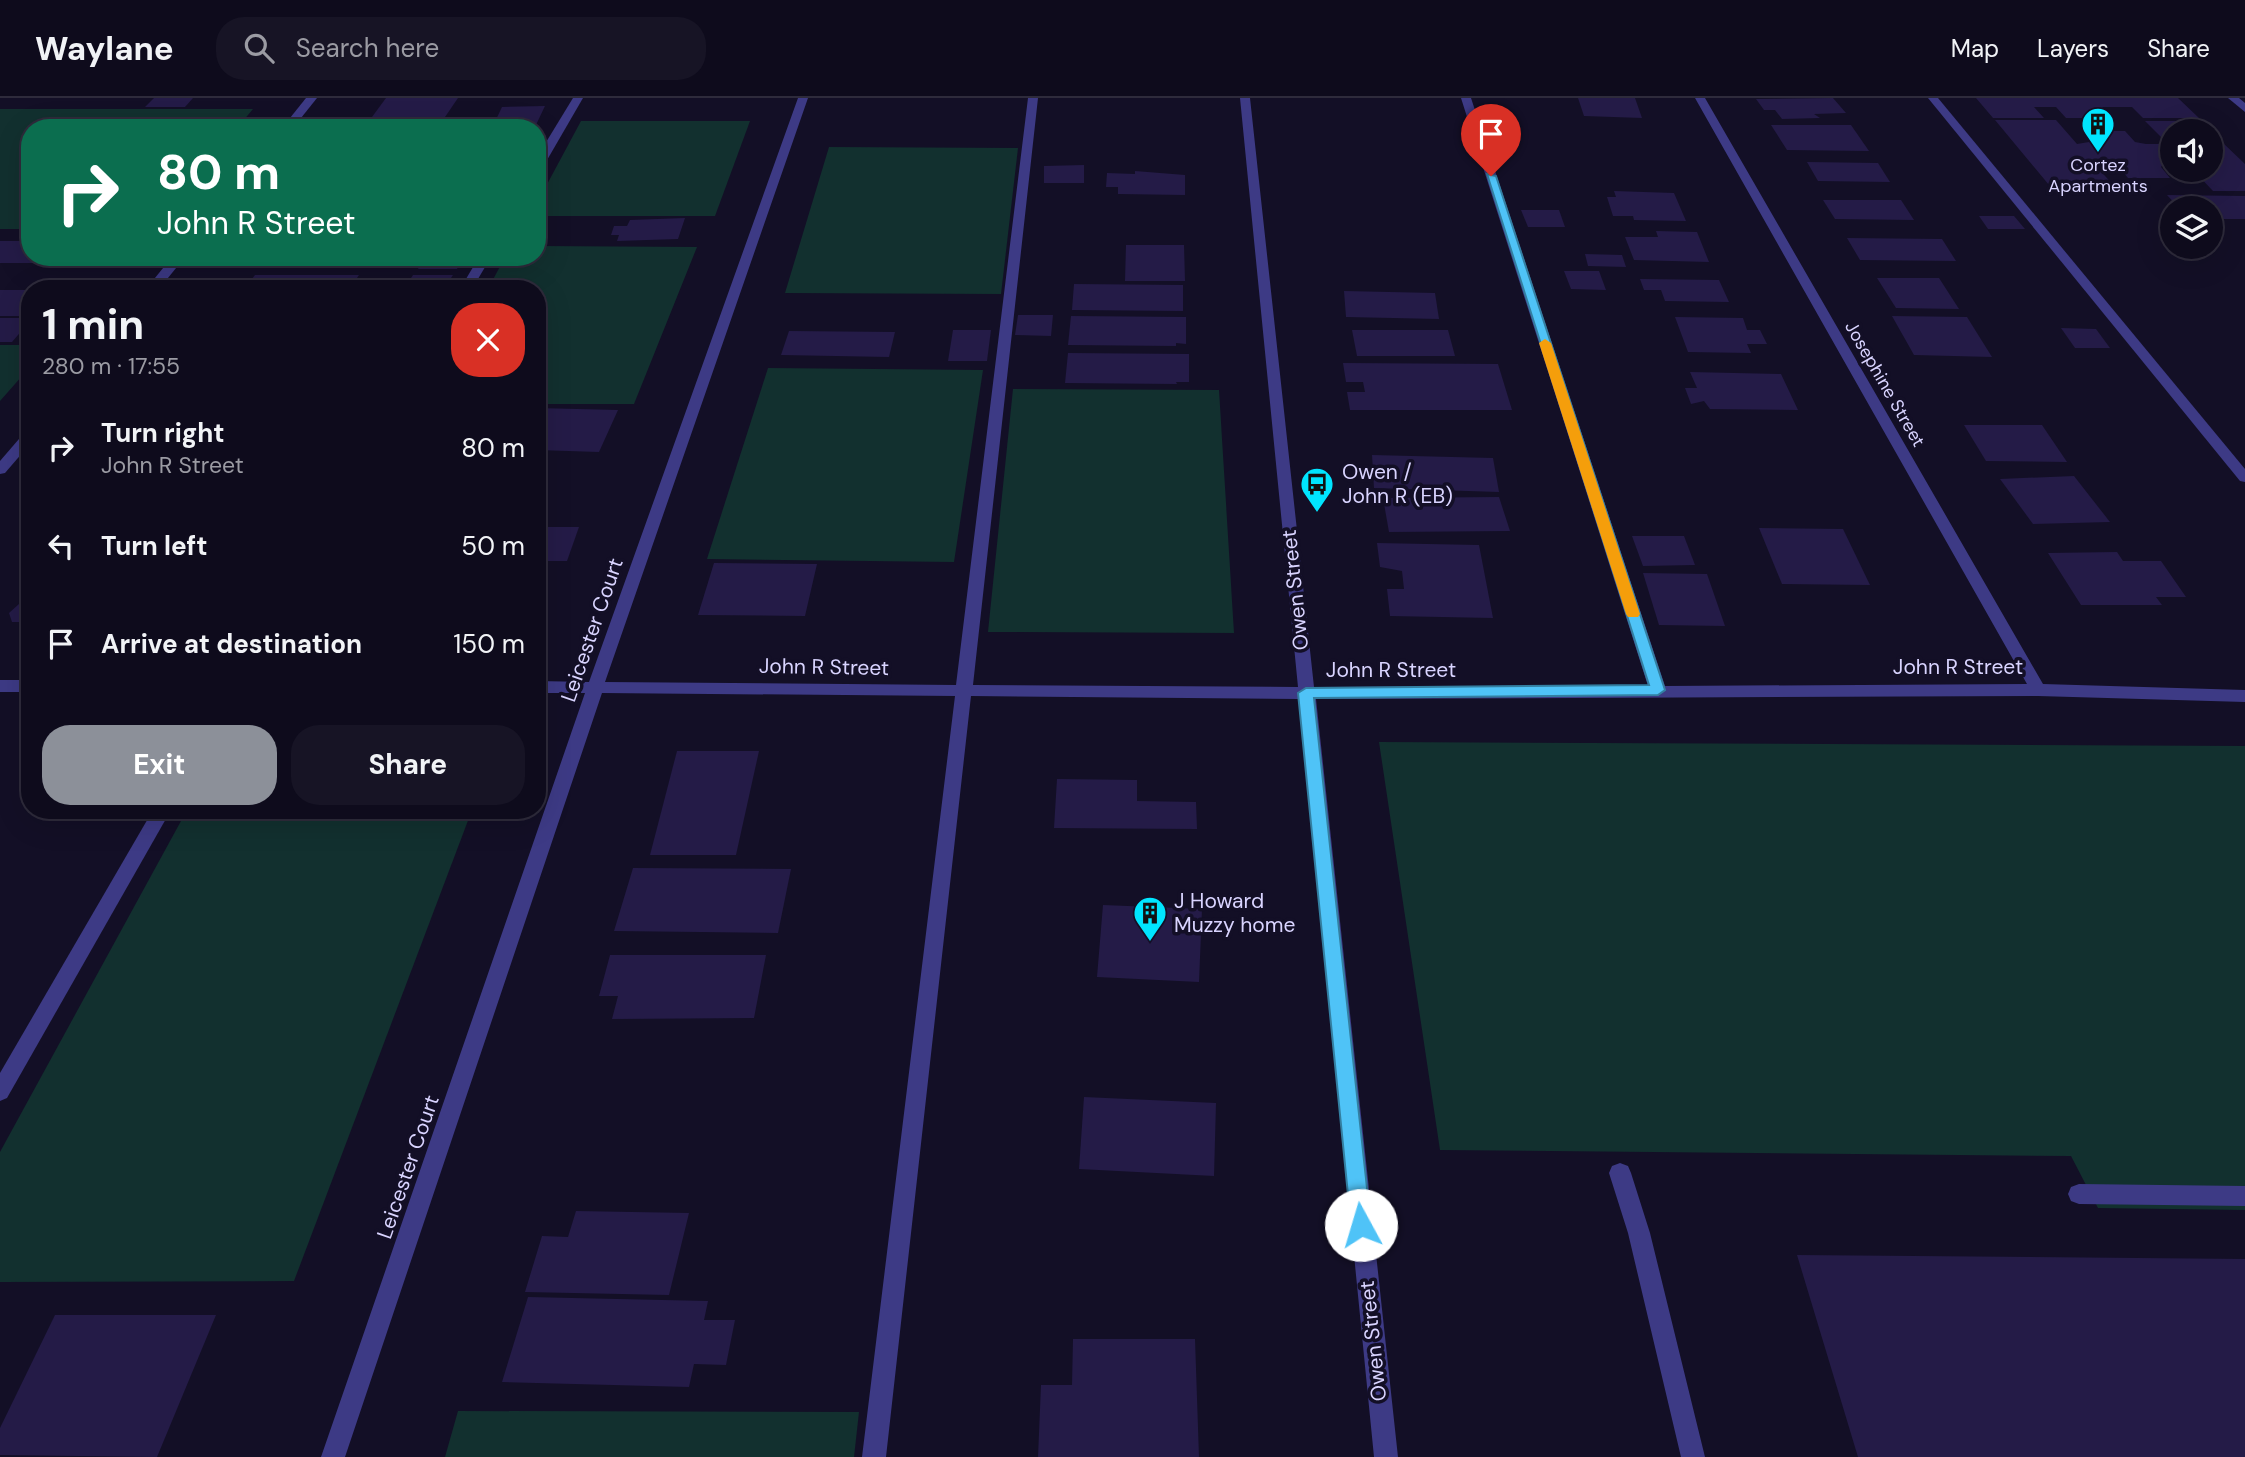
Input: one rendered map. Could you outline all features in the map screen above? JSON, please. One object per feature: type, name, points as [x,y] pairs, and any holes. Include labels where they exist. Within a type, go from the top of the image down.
[{"type":"street","points":[[295,119],[312,98]]},
{"type":"street","points":[[546,152],[578,98]]},
{"type":"street","name":"Leicester Court","points":[[333,1457],[596,687],[803,98]]},
{"type":"street","points":[[874,1457],[966,691],[1033,98]]},
{"type":"street","name":"Owen Street","points":[[1245,98],[1386,1457]]},
{"type":"street","points":[[1466,98],[1658,690]]},
{"type":"street","name":"Josephine Street","points":[[1700,98],[2038,690]]},
{"type":"street","points":[[1933,98],[2245,478]]},
{"type":"street","points":[[2233,98],[2245,109]]},
{"type":"street","points":[[160,280],[171,266]]},
{"type":"street","points":[[0,470],[21,446]]},
{"type":"street","points":[[0,686],[21,686]]},
{"type":"street","name":"John R Street","points":[[546,687],[1306,693],[2038,690],[2245,696]]},
{"type":"street","points":[[0,1092],[157,819]]},
{"type":"street","points":[[1620,1173],[1639,1233],[1693,1457]]},
{"type":"street","points":[[2079,1194],[2245,1196]]},
{"type":"green space","points":[[0,109],[253,109],[245,119],[21,119],[21,229],[0,229]]},
{"type":"green space","points":[[581,121],[750,121],[715,216],[546,216],[546,186]]},
{"type":"green space","points":[[829,147],[1018,148],[1001,294],[785,293]]},
{"type":"green space","points":[[546,246],[697,247],[634,404],[546,404],[546,280],[493,280],[500,266],[546,266]]},
{"type":"green space","points":[[0,345],[21,345],[21,377],[0,401]]},
{"type":"green space","points":[[768,368],[983,370],[954,562],[707,559]]},
{"type":"green space","points":[[1013,389],[1219,390],[1234,633],[988,632]]},
{"type":"green space","points":[[1379,742],[2245,746],[2245,1210],[2098,1208],[2071,1156],[1440,1150]]},
{"type":"green space","points":[[182,819],[469,819],[294,1281],[0,1282],[0,1152]]},
{"type":"green space","points":[[458,1411],[859,1412],[854,1457],[445,1457]]},
{"type":"building","points":[[154,98],[193,98],[185,107],[145,107]]},
{"type":"building","points":[[386,98],[458,98],[445,117],[372,117]]},
{"type":"building","points":[[1578,98],[1635,98],[1642,118],[1584,116]]},
{"type":"building","points":[[1833,98],[1846,113],[1814,114],[1820,118],[1782,119],[1775,110],[1764,110],[1756,99]]},
{"type":"building","points":[[1976,98],[2178,98],[2199,118],[2143,118],[2132,107],[2102,107],[2113,118],[2066,118],[2056,107],[2034,107],[2044,118],[1993,118]]},
{"type":"building","points":[[545,106],[539,119],[496,119],[502,107]]},
{"type":"building","name":"Cortez Apartments","points":[[1995,120],[2056,120],[2077,144],[2095,141],[2085,131],[2125,131],[2135,142],[2160,144],[2160,178],[2128,178],[2119,167],[2094,164],[2118,190],[2054,191]]},
{"type":"building","name":"Cortez Apartments","points":[[2145,121],[2160,121],[2160,136]]},
{"type":"building","points":[[1771,125],[1851,125],[1869,151],[1787,150]]},
{"type":"building","name":"Cortez Apartments","points":[[2223,143],[2245,164],[2245,191],[2213,191],[2204,182],[2223,182]]},
{"type":"building","points":[[1807,162],[1878,163],[1890,182],[1818,181]]},
{"type":"building","points":[[1084,165],[1084,183],[1044,183],[1044,166]]},
{"type":"building","points":[[1135,171],[1185,175],[1185,195],[1118,194],[1118,187],[1106,187],[1107,173],[1135,174]]},
{"type":"building","points":[[1614,191],[1674,193],[1686,221],[1634,220],[1633,216],[1613,216],[1607,197],[1616,197]]},
{"type":"building","points":[[2167,195],[2245,196],[2245,219],[2223,219],[2223,196]]},
{"type":"building","points":[[1823,200],[1901,200],[1914,220],[1835,219]]},
{"type":"building","points":[[1521,210],[1559,210],[1565,227],[1528,227]]},
{"type":"building","points":[[1979,216],[2014,216],[2025,229],[1988,229]]},
{"type":"building","points":[[685,218],[678,239],[617,241],[619,235],[611,235],[614,226],[627,226],[630,220]]},
{"type":"building","points":[[1656,231],[1697,232],[1709,262],[1634,260],[1625,237],[1658,237]]},
{"type":"building","points":[[1847,238],[1942,239],[1956,261],[1860,260]]},
{"type":"building","points":[[0,241],[21,241],[21,263],[0,263]]},
{"type":"building","points":[[1126,245],[1184,245],[1185,281],[1125,281]]},
{"type":"building","points":[[1585,254],[1622,255],[1626,267],[1588,266]]},
{"type":"building","points":[[259,266],[362,266],[361,267]]},
{"type":"building","points":[[420,266],[458,266],[457,269],[418,269]]},
{"type":"building","points":[[1564,271],[1599,271],[1606,290],[1571,289]]},
{"type":"building","points":[[255,275],[359,275],[356,280],[251,280]]},
{"type":"building","points":[[413,275],[453,275],[450,280],[410,280]]},
{"type":"building","points":[[1877,278],[1939,278],[1959,309],[1896,308]]},
{"type":"building","points":[[1640,279],[1719,280],[1729,302],[1665,301],[1661,290],[1644,290]]},
{"type":"building","points":[[1074,284],[1183,285],[1183,311],[1072,310]]},
{"type":"building","points":[[0,290],[21,290],[21,316],[0,316]]},
{"type":"building","points":[[1344,291],[1435,293],[1439,319],[1346,317]]},
{"type":"building","points":[[1018,315],[1053,315],[1051,336],[1015,335]]},
{"type":"building","points":[[1071,316],[1186,317],[1186,344],[1068,345]]},
{"type":"building","points":[[1892,316],[1967,317],[1992,357],[1914,355]]},
{"type":"building","points":[[1675,317],[1743,318],[1747,330],[1760,330],[1767,344],[1747,344],[1751,353],[1688,352]]},
{"type":"building","points":[[0,318],[21,318],[21,332],[12,342],[0,342]]},
{"type":"building","points":[[2061,328],[2096,329],[2110,348],[2075,348]]},
{"type":"building","points":[[953,330],[991,330],[987,361],[948,361]]},
{"type":"building","points":[[1352,330],[1448,330],[1455,356],[1357,356]]},
{"type":"building","points":[[789,331],[895,332],[889,357],[781,355]]},
{"type":"building","points":[[1068,353],[1189,354],[1189,382],[1065,383]]},
{"type":"building","points":[[1343,363],[1498,364],[1512,410],[1350,410],[1347,392],[1365,392],[1363,382],[1346,382]]},
{"type":"building","points":[[1690,372],[1781,374],[1798,410],[1710,409],[1704,401],[1691,404],[1685,388],[1697,388]]},
{"type":"building","points":[[546,408],[618,410],[599,452],[546,450]]},
{"type":"building","points":[[1964,425],[2042,425],[2067,462],[1986,461]]},
{"type":"building","points":[[1372,455],[1493,458],[1499,492],[1374,488]]},
{"type":"building","points":[[2074,476],[2110,522],[2033,524],[2000,479]]},
{"type":"building","points":[[1499,497],[1510,531],[1389,532],[1383,498]]},
{"type":"building","points":[[546,527],[579,527],[567,561],[546,561]]},
{"type":"building","points":[[1759,528],[1843,529],[1870,585],[1782,584]]},
{"type":"building","points":[[1632,536],[1684,536],[1695,565],[1643,566]]},
{"type":"building","points":[[1377,543],[1479,545],[1493,618],[1390,616],[1387,589],[1404,589],[1402,571],[1380,567]]},
{"type":"building","points":[[2117,552],[2123,561],[2161,561],[2186,597],[2156,597],[2162,605],[2081,605],[2048,553]]},
{"type":"building","points":[[714,563],[817,564],[805,616],[698,615]]},
{"type":"building","points":[[1643,573],[1707,574],[1725,626],[1659,625]]},
{"type":"building","points":[[21,602],[21,622],[12,622],[9,613]]},
{"type":"building","points":[[677,751],[759,751],[736,855],[650,855]]},
{"type":"building","points":[[1057,779],[1137,780],[1137,801],[1196,802],[1197,829],[1054,828]]},
{"type":"building","points":[[633,868],[791,869],[778,933],[614,931]]},
{"type":"building","name":"J Howard Muzzy home","points":[[1103,905],[1202,909],[1199,982],[1097,977]]},
{"type":"building","points":[[610,955],[766,955],[754,1018],[612,1019],[618,996],[599,996]]},
{"type":"building","points":[[1084,1097],[1216,1103],[1214,1176],[1079,1169]]},
{"type":"building","points":[[576,1211],[689,1213],[669,1295],[525,1292],[542,1236],[568,1237]]},
{"type":"building","points":[[1797,1255],[2245,1259],[2245,1457],[1858,1457]]},
{"type":"building","points":[[528,1297],[708,1301],[704,1320],[735,1320],[726,1365],[694,1364],[689,1387],[502,1382]]},
{"type":"building","points":[[55,1315],[216,1315],[157,1457],[0,1455],[0,1428]]},
{"type":"building","points":[[1073,1339],[1195,1339],[1199,1457],[1038,1457],[1041,1385],[1072,1385]]},
{"type":"slow traffic","points":[[1545,343],[1633,614]]},
{"type":"place","name":"Cortez Apartments","points":[[2098,154]]},
{"type":"place","name":"Owen / John R (EB)","points":[[1317,514]]},
{"type":"place","name":"J Howard Muzzy home","points":[[1150,943]]},
{"type":"route","points":[[1361,1225],[1306,693],[1658,690],[1491,176]]}]
